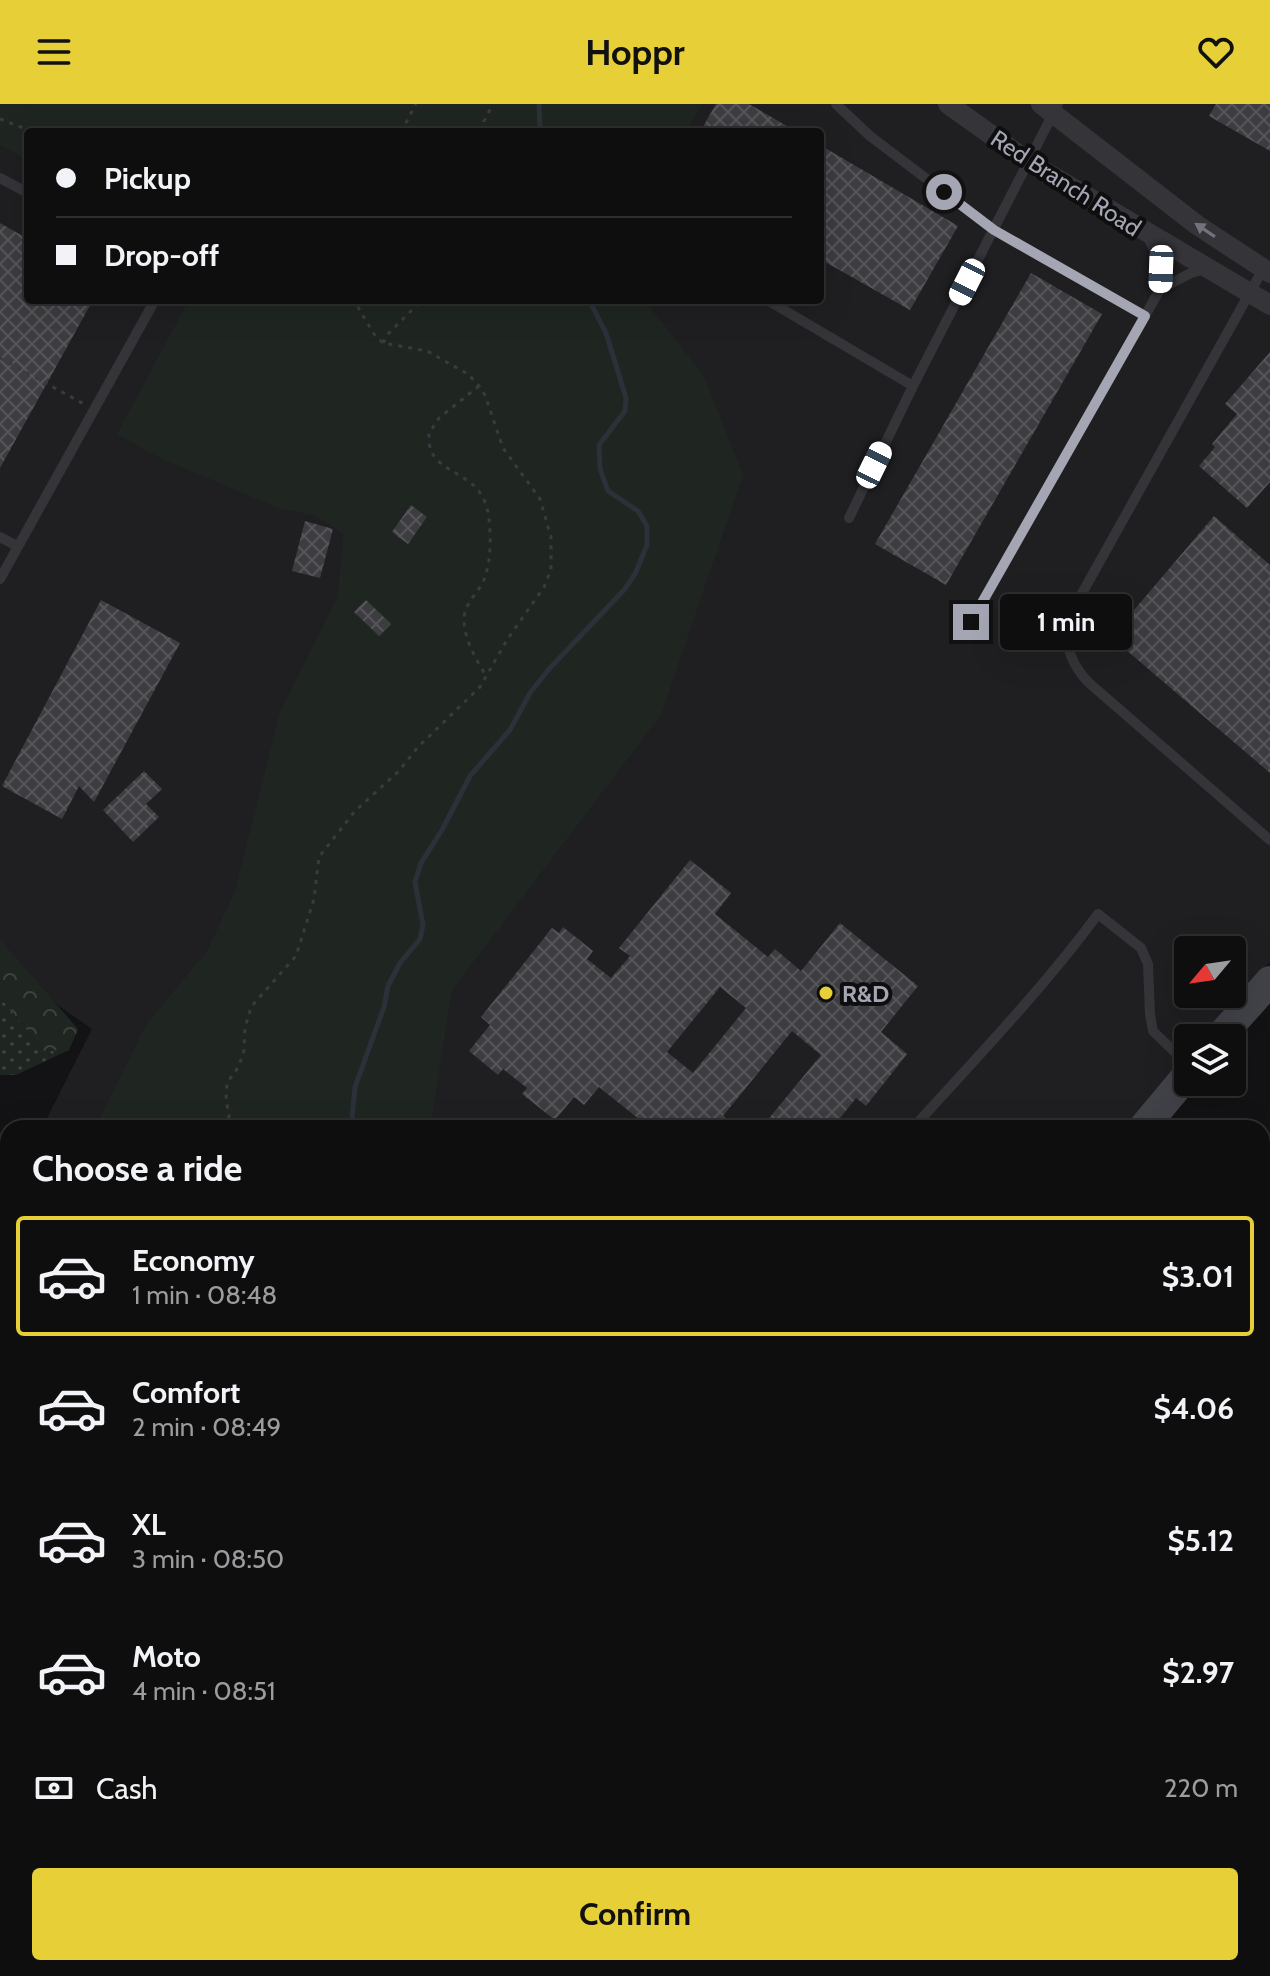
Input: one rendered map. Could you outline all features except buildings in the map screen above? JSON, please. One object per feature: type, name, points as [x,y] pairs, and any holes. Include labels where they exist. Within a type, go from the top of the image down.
[{"type":"main road","points":[[1232,1024],[1270,981]]},
{"type":"main road","points":[[1150,1120],[1174,1091]]},
{"type":"street","name":"Red Branch Road","points":[[948,104],[1029,162],[1270,305]]},
{"type":"street","name":"Red Branch Road","points":[[1051,107],[1197,225],[1267,271]]},
{"type":"lane","points":[[836,104],[870,136],[994,230],[1145,316]]},
{"type":"lane","points":[[849,518],[913,386],[1029,162],[1051,107]]},
{"type":"lane","points":[[0,178],[24,191]]},
{"type":"lane","points":[[971,622],[1160,289],[1159,259],[1145,233]]},
{"type":"lane","points":[[1160,289],[1191,273],[1207,269]]},
{"type":"lane","points":[[1267,271],[1250,294],[1072,608],[1066,622],[1066,642],[1078,670],[1088,682],[1270,840]]},
{"type":"lane","points":[[0,579],[153,304]]},
{"type":"lane","points":[[774,304],[913,386]]},
{"type":"lane","points":[[0,537],[17,546]]},
{"type":"lane","points":[[920,1120],[1071,950],[1098,914],[1141,948],[1148,964],[1153,1031],[1174,1051]]},
{"type":"path","points":[[403,128],[416,104]]},
{"type":"path","points":[[484,128],[484,121],[493,104]]},
{"type":"path","points":[[0,119],[24,128]]},
{"type":"path","points":[[228,1120],[227,1083],[239,1066],[251,1007],[296,956],[314,899],[319,857],[355,811],[399,771],[440,724],[465,704],[544,587],[551,570],[551,537],[540,499],[503,448],[479,386],[468,374],[427,351],[383,343],[374,334],[359,304]]},
{"type":"path","points":[[383,343],[418,304]]},
{"type":"path","points":[[0,358],[94,409]]},
{"type":"path","points":[[479,386],[439,418],[429,433],[431,451],[443,464],[464,476],[481,494],[489,515],[491,548],[483,581],[465,612],[472,652],[486,677]]},
{"type":"shaded area","points":[[0,104],[1270,104],[1270,962],[1246,989],[1246,936],[1174,936],[1174,1008],[1229,1008],[1215,1024],[1174,1024],[1174,1072],[1132,1120],[46,1120],[92,1029],[0,965]]},
{"type":"green space","points":[[0,104],[702,104],[688,128],[24,128],[24,158],[0,145]]},
{"type":"green space","points":[[187,304],[647,304],[704,376],[743,475],[661,715],[452,990],[431,1120],[99,1120],[146,1025],[207,951],[235,891],[280,712],[338,596],[343,534],[316,516],[276,507],[158,457],[117,434]]},
{"type":"green space","points":[[0,940],[78,1029],[69,1050],[44,1051],[0,997]]},
{"type":"green space","points":[[0,997],[44,1051],[69,1050],[16,1075],[0,1075]]},
{"type":"waterway","points":[[539,104],[540,128]]},
{"type":"waterway","points":[[352,1120],[355,1087],[384,1007],[388,986],[400,963],[420,939],[423,925],[415,882],[421,863],[470,776],[510,730],[530,693],[549,669],[624,590],[635,574],[647,545],[647,526],[638,511],[608,491],[600,469],[599,445],[625,411],[626,398],[606,333],[591,304]]},
{"type":"place","name":"R&D","points":[[826,993]]},
{"type":"route","points":[[944,192],[994,230],[1145,316],[971,622]]}]
